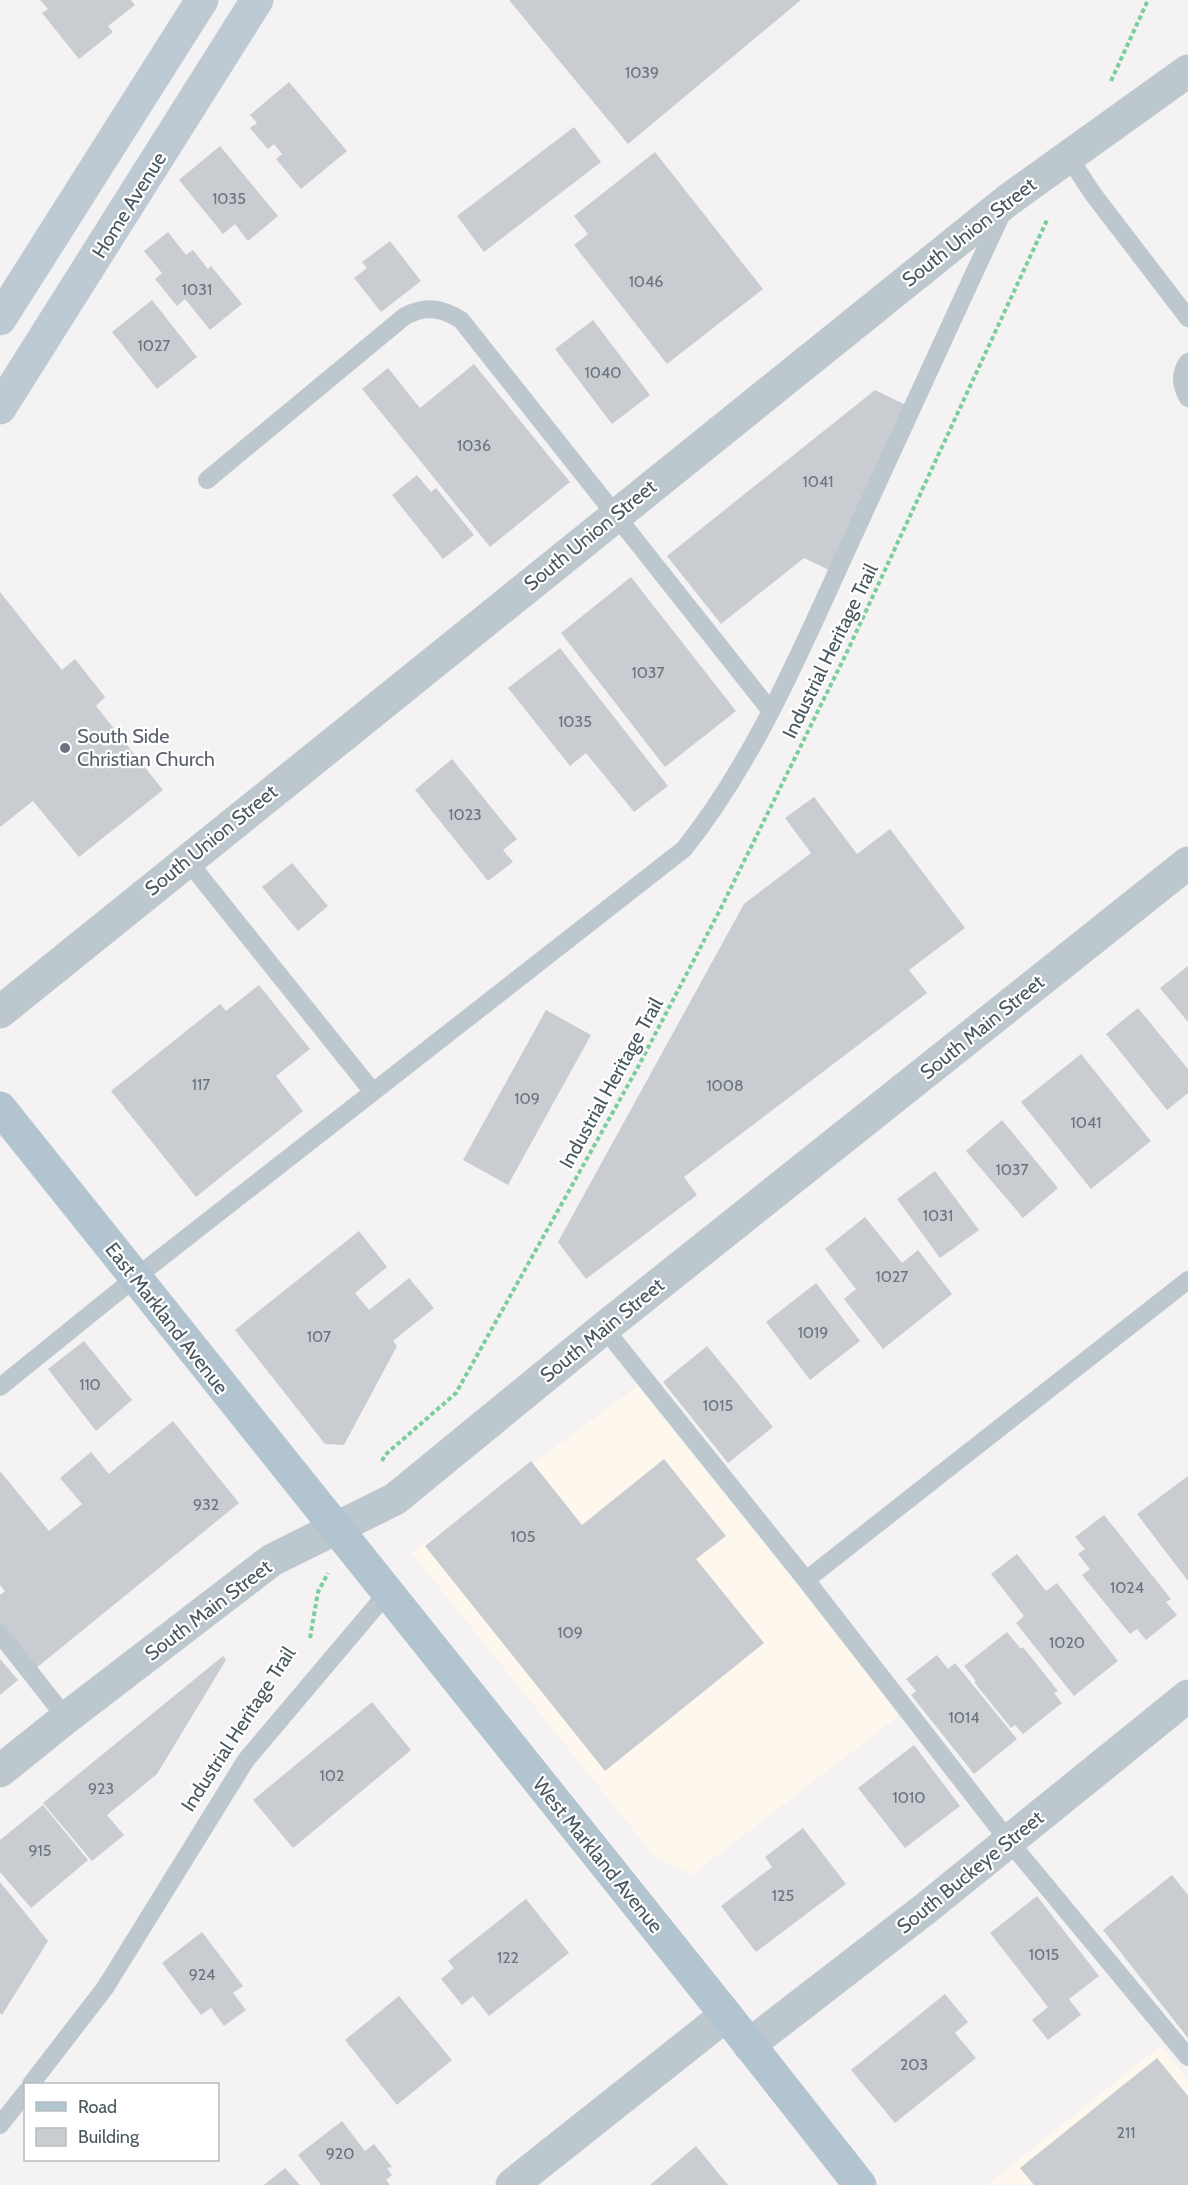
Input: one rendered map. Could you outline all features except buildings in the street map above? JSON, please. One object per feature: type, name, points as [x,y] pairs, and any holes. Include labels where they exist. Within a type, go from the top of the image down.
[{"type":"main road","name":"East Markland Avenue","points":[[0,1108],[340,1533]]},
{"type":"main road","name":"West Markland Avenue","points":[[340,1533],[860,2185]]},
{"type":"street","points":[[0,318],[202,0]]},
{"type":"street","name":"Home Avenue","points":[[0,408],[257,0]]},
{"type":"street","name":"South Union Street","points":[[0,1012],[615,514],[1008,200],[1070,160],[1188,71]]},
{"type":"street","name":"South Main Street","points":[[0,1771],[272,1560],[340,1533],[395,1499],[604,1328],[1188,863]]},
{"type":"street","name":"South Buckeye Street","points":[[749,2045],[925,1909],[1188,1696]]},
{"type":"street","points":[[512,2185],[726,2015]]},
{"type":"lane","points":[[1070,160],[1188,318]]},
{"type":"lane","points":[[0,1387],[135,1278],[684,849],[707,820],[740,769],[814,623],[1008,200]]},
{"type":"lane","points":[[207,480],[405,316],[417,310],[430,308],[447,312],[461,320],[770,710]]},
{"type":"lane","points":[[1188,362],[1181,375],[1182,388],[1188,398]]},
{"type":"lane","points":[[187,860],[373,1092]]},
{"type":"lane","points":[[806,1580],[1188,1280]]},
{"type":"lane","points":[[604,1328],[806,1580],[1008,1840],[1188,2057]]},
{"type":"lane","points":[[33,2083],[105,1988],[246,1760],[388,1592]]},
{"type":"lane","points":[[0,1634],[66,1718]]},
{"type":"lane","points":[[0,2125],[24,2094]]},
{"type":"path","points":[[1110,83],[1148,0]]},
{"type":"path","name":"Industrial Heritage Trail","points":[[380,1465],[385,1455],[456,1394],[637,1069],[722,906],[847,652],[1070,160]]},
{"type":"path","name":"Industrial Heritage Trail","points":[[310,1642],[318,1592],[340,1533]]},
{"type":"shaded area","points":[[638,1386],[901,1714],[692,1875],[656,1858],[412,1553]]},
{"type":"shaded area","points":[[1161,2045],[1188,2080],[1188,2185],[987,2185]]},
{"type":"place","name":"South Side Christian Church","points":[[65,748]]}]
